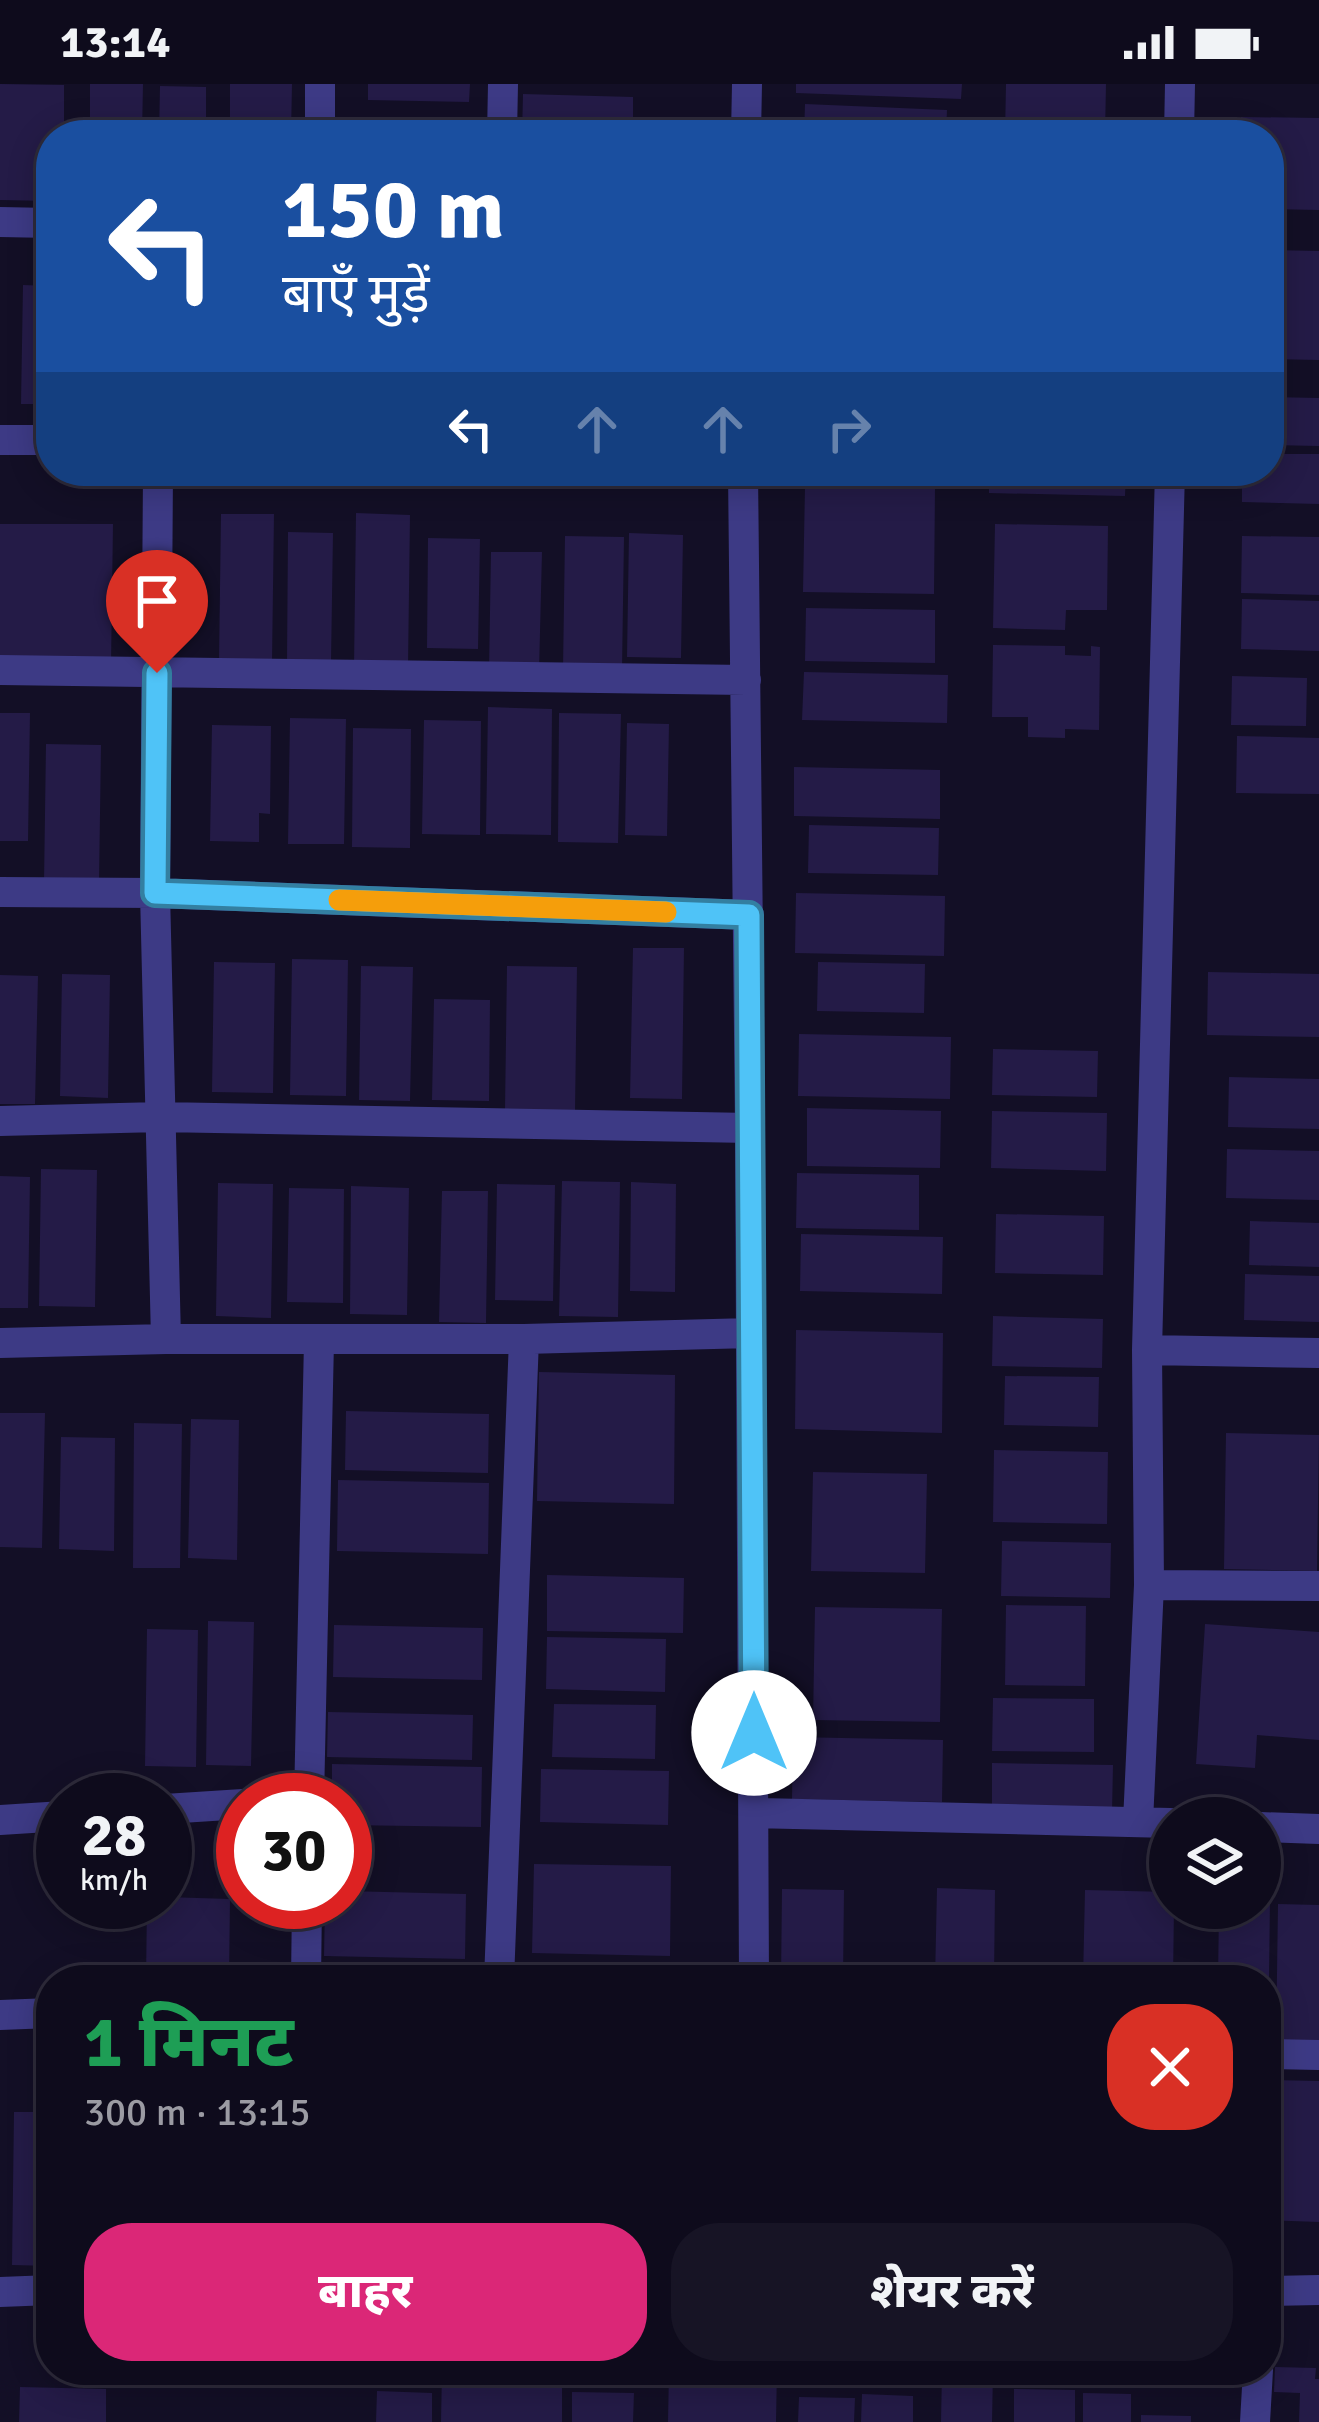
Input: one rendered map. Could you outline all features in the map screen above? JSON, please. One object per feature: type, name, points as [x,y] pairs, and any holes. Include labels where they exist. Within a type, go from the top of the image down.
[{"type":"street","points":[[320,84],[320,120]]},
{"type":"street","points":[[502,84],[502,120]]},
{"type":"street","points":[[746,120],[747,84]]},
{"type":"street","points":[[1179,120],[1180,84]]},
{"type":"street","points":[[0,222],[36,223]]},
{"type":"street","points":[[0,440],[36,440]]},
{"type":"street","points":[[158,486],[155,893],[166,1339]]},
{"type":"street","points":[[743,486],[754,1965]]},
{"type":"street","points":[[1138,1822],[1149,1585],[1147,1350],[1170,486]]},
{"type":"street","points":[[0,670],[746,680]]},
{"type":"street","points":[[0,892],[155,893],[749,915]]},
{"type":"street","points":[[0,1121],[160,1117],[750,1128]]},
{"type":"street","points":[[0,1343],[751,1333]]},
{"type":"street","points":[[500,1965],[524,1339]]},
{"type":"street","points":[[308,1773],[319,1341]]},
{"type":"street","points":[[1147,1350],[1319,1353]]},
{"type":"street","points":[[1149,1585],[1319,1586]]},
{"type":"street","points":[[755,1822],[757,1814],[1149,1822]]},
{"type":"street","points":[[0,1820],[36,1818]]},
{"type":"street","points":[[1281,1828],[1319,1829]]},
{"type":"street","points":[[306,1965],[307,1929]]},
{"type":"street","points":[[0,2015],[36,2014]]},
{"type":"street","points":[[1281,2054],[1319,2055]]},
{"type":"street","points":[[1281,2290],[1319,2290]]},
{"type":"street","points":[[0,2292],[36,2291]]},
{"type":"street","points":[[1255,2422],[1257,2385]]},
{"type":"building","points":[[0,84],[64,85],[64,120],[36,120],[36,201],[0,200]]},
{"type":"building","points":[[90,84],[143,84],[142,120],[90,120]]},
{"type":"building","points":[[230,84],[292,84],[291,120],[230,120]]},
{"type":"building","points":[[368,84],[470,84],[469,102],[368,100]]},
{"type":"building","points":[[796,84],[962,84],[961,99],[796,93]]},
{"type":"building","points":[[1006,84],[1106,84],[1105,120],[1005,120]]},
{"type":"building","points":[[160,86],[206,87],[206,120],[159,120]]},
{"type":"building","points":[[523,94],[633,97],[633,120],[522,120]]},
{"type":"building","points":[[805,104],[947,110],[947,120],[804,120]]},
{"type":"building","points":[[366,117],[470,119],[470,120]]},
{"type":"building","points":[[1319,118],[1319,210],[1284,209],[1284,120],[1241,120]]},
{"type":"building","points":[[1284,250],[1319,251],[1319,360],[1284,359]]},
{"type":"building","points":[[23,285],[36,285],[36,404],[21,404]]},
{"type":"building","points":[[1284,397],[1319,398],[1319,446],[1284,445]]},
{"type":"building","points":[[1284,454],[1319,454],[1319,504],[1242,502],[1242,486],[1284,486]]},
{"type":"building","points":[[805,486],[935,488],[934,594],[803,592]]},
{"type":"building","points":[[989,486],[1125,486],[1125,496],[989,493]]},
{"type":"building","points":[[356,513],[410,515],[408,667],[354,667]]},
{"type":"building","points":[[221,514],[274,514],[272,662],[219,661]]},
{"type":"building","points":[[0,524],[113,524],[111,666],[0,665]]},
{"type":"building","points":[[995,524],[1108,526],[1107,610],[1066,610],[1065,630],[993,628]]},
{"type":"building","points":[[288,532],[333,533],[331,662],[287,661]]},
{"type":"building","points":[[629,533],[683,535],[681,658],[627,657]]},
{"type":"building","points":[[565,536],[624,537],[622,670],[563,669]]},
{"type":"building","points":[[1242,536],[1319,537],[1319,595],[1241,593]]},
{"type":"building","points":[[428,538],[480,539],[478,649],[427,648]]},
{"type":"building","points":[[491,552],[542,552],[539,672],[489,671]]},
{"type":"building","points":[[1242,599],[1319,601],[1319,651],[1241,649]]},
{"type":"building","points":[[806,608],[935,610],[935,663],[805,661]]},
{"type":"building","points":[[993,645],[1065,646],[1065,655],[1091,656],[1091,646],[1100,647],[1099,730],[1065,729],[1065,738],[1028,737],[1028,717],[992,717]]},
{"type":"building","points":[[804,672],[948,675],[947,723],[802,720]]},
{"type":"building","points":[[1232,676],[1307,678],[1306,726],[1231,725]]},
{"type":"building","points":[[488,707],[552,709],[551,835],[486,834]]},
{"type":"building","points":[[0,713],[30,713],[28,841],[0,841]]},
{"type":"building","points":[[559,713],[621,714],[618,843],[558,842]]},
{"type":"building","points":[[290,718],[346,719],[344,844],[288,844]]},
{"type":"building","points":[[424,720],[481,721],[480,835],[422,834]]},
{"type":"building","points":[[627,723],[669,724],[667,836],[625,835]]},
{"type":"building","points":[[212,725],[271,726],[270,814],[259,813],[259,842],[210,841]]},
{"type":"building","points":[[353,728],[411,729],[410,848],[352,847]]},
{"type":"building","points":[[1237,736],[1319,738],[1319,794],[1236,793]]},
{"type":"building","points":[[46,744],[101,745],[99,884],[44,883]]},
{"type":"building","points":[[794,767],[940,770],[940,819],[794,816]]},
{"type":"building","points":[[809,825],[939,828],[938,875],[808,873]]},
{"type":"building","points":[[796,893],[945,896],[944,956],[795,953]]},
{"type":"building","points":[[633,948],[684,948],[682,1099],[630,1098]]},
{"type":"building","points":[[292,959],[348,960],[346,1096],[290,1095]]},
{"type":"building","points":[[214,962],[275,963],[273,1093],[212,1092]]},
{"type":"building","points":[[818,962],[925,964],[924,1013],[817,1011]]},
{"type":"building","points":[[361,966],[413,967],[410,1101],[359,1100]]},
{"type":"building","points":[[507,966],[577,967],[575,1112],[505,1110]]},
{"type":"building","points":[[1208,972],[1319,974],[1319,1037],[1207,1035]]},
{"type":"building","points":[[62,974],[110,975],[108,1098],[60,1096]]},
{"type":"building","points":[[0,975],[38,976],[35,1104],[0,1104]]},
{"type":"building","points":[[434,999],[490,1000],[489,1101],[432,1100]]},
{"type":"building","points":[[799,1034],[951,1037],[950,1099],[798,1096]]},
{"type":"building","points":[[993,1049],[1098,1051],[1097,1097],[992,1095]]},
{"type":"building","points":[[1229,1077],[1319,1079],[1319,1129],[1228,1127]]},
{"type":"building","points":[[807,1108],[941,1111],[940,1168],[807,1166]]},
{"type":"building","points":[[992,1111],[1107,1113],[1106,1171],[991,1168]]},
{"type":"building","points":[[1227,1149],[1319,1151],[1319,1200],[1226,1198]]},
{"type":"building","points":[[41,1169],[97,1170],[95,1307],[39,1306]]},
{"type":"building","points":[[797,1173],[919,1175],[919,1230],[796,1228]]},
{"type":"building","points":[[0,1176],[30,1177],[28,1308],[0,1308]]},
{"type":"building","points":[[562,1181],[620,1182],[618,1317],[559,1316]]},
{"type":"building","points":[[631,1182],[676,1184],[675,1292],[630,1291]]},
{"type":"building","points":[[218,1183],[273,1184],[271,1318],[216,1316]]},
{"type":"building","points":[[497,1184],[555,1185],[553,1301],[495,1300]]},
{"type":"building","points":[[351,1186],[409,1188],[407,1315],[350,1314]]},
{"type":"building","points":[[289,1188],[344,1189],[343,1303],[287,1302]]},
{"type":"building","points":[[442,1191],[488,1191],[486,1323],[439,1322]]},
{"type":"building","points":[[996,1214],[1104,1216],[1103,1275],[995,1273]]},
{"type":"building","points":[[1250,1221],[1319,1223],[1319,1267],[1249,1265]]},
{"type":"building","points":[[801,1234],[943,1237],[942,1294],[800,1291]]},
{"type":"building","points":[[1245,1274],[1319,1276],[1319,1322],[1244,1320]]},
{"type":"building","points":[[993,1316],[1103,1319],[1102,1368],[992,1366]]},
{"type":"building","points":[[796,1330],[943,1333],[942,1433],[795,1429]]},
{"type":"building","points":[[539,1372],[675,1375],[674,1504],[537,1501]]},
{"type":"building","points":[[1005,1376],[1099,1377],[1098,1427],[1004,1425]]},
{"type":"building","points":[[346,1411],[489,1414],[488,1473],[345,1470]]},
{"type":"building","points":[[0,1413],[45,1413],[42,1548],[0,1547]]},
{"type":"building","points":[[191,1419],[239,1420],[237,1560],[188,1558]]},
{"type":"building","points":[[134,1423],[182,1424],[180,1568],[133,1568]]},
{"type":"building","points":[[1226,1433],[1319,1435],[1317,1571],[1224,1569]]},
{"type":"building","points":[[61,1437],[115,1438],[114,1551],[59,1549]]},
{"type":"building","points":[[994,1450],[1108,1452],[1107,1524],[993,1522]]},
{"type":"building","points":[[813,1472],[927,1474],[925,1573],[811,1571]]},
{"type":"building","points":[[338,1480],[489,1483],[488,1554],[337,1551]]},
{"type":"building","points":[[1002,1541],[1111,1543],[1110,1598],[1001,1596]]},
{"type":"building","points":[[547,1575],[684,1578],[683,1633],[547,1631]]},
{"type":"building","points":[[1006,1605],[1086,1606],[1085,1686],[1005,1685]]},
{"type":"building","points":[[815,1607],[942,1609],[940,1722],[813,1720]]},
{"type":"building","points":[[208,1621],[254,1622],[251,1766],[206,1765]]},
{"type":"building","points":[[1205,1624],[1319,1632],[1319,1740],[1257,1735],[1255,1768],[1196,1764]]},
{"type":"building","points":[[334,1625],[483,1628],[482,1680],[333,1677]]},
{"type":"building","points":[[147,1629],[198,1630],[196,1767],[145,1766]]},
{"type":"building","points":[[547,1637],[666,1639],[665,1692],[546,1689]]},
{"type":"building","points":[[993,1698],[1094,1699],[1094,1752],[992,1751]]},
{"type":"building","points":[[554,1704],[656,1705],[655,1759],[552,1757]]},
{"type":"building","points":[[328,1712],[473,1715],[472,1760],[327,1757]]},
{"type":"building","points":[[793,1737],[943,1740],[942,1802],[792,1799]]},
{"type":"building","points":[[992,1763],[1113,1765],[1112,1813],[992,1811]]},
{"type":"building","points":[[332,1764],[482,1767],[481,1827],[372,1825],[372,1773],[332,1773]]},
{"type":"building","points":[[541,1769],[669,1771],[668,1825],[540,1822]]},
{"type":"building","points":[[534,1864],[671,1866],[670,1956],[532,1953]]},
{"type":"building","points":[[937,1888],[995,1890],[994,1965],[935,1965]]},
{"type":"building","points":[[782,1889],[844,1890],[843,1965],[781,1965]]},
{"type":"building","points":[[1085,1890],[1149,1892],[1149,1929],[1174,1929],[1173,1965],[1083,1965]]},
{"type":"building","points":[[372,1892],[466,1894],[465,1959],[324,1956],[324,1929],[372,1929]]},
{"type":"building","points":[[192,1898],[216,1899],[216,1929],[230,1929],[229,1965],[146,1965],[147,1929],[192,1929]]},
{"type":"building","points":[[1281,1904],[1319,1905],[1319,2043],[1281,2042],[1281,1965],[1277,1965]]},
{"type":"building","points":[[1219,1929],[1270,1929],[1269,1965],[1218,1965]]},
{"type":"building","points":[[1281,2080],[1319,2081],[1319,2222],[1281,2221]]},
{"type":"building","points":[[14,2112],[36,2112],[36,2266],[12,2265]]},
{"type":"building","points":[[1281,2367],[1316,2368],[1319,2422],[1299,2422],[1300,2393],[1274,2392],[1274,2385],[1281,2385]]},
{"type":"building","points":[[442,2385],[562,2385],[562,2422],[441,2422]]},
{"type":"building","points":[[669,2385],[777,2385],[776,2422],[668,2422]]},
{"type":"building","points":[[942,2385],[993,2385],[992,2422],[941,2422]]},
{"type":"building","points":[[20,2387],[106,2389],[106,2422],[19,2422]]},
{"type":"building","points":[[1014,2389],[1075,2390],[1075,2422],[1014,2422]]},
{"type":"building","points":[[377,2391],[432,2393],[432,2422],[376,2422]]},
{"type":"building","points":[[572,2392],[634,2393],[633,2422],[572,2422]]},
{"type":"building","points":[[1083,2393],[1131,2394],[1131,2422],[1083,2422]]},
{"type":"building","points":[[862,2394],[913,2396],[913,2422],[861,2422]]},
{"type":"building","points":[[799,2397],[855,2398],[854,2422],[798,2422]]},
{"type":"building","points":[[1141,2415],[1191,2416],[1191,2422],[1141,2422]]},
{"type":"slow traffic","points":[[339,900],[666,912]]},
{"type":"route","points":[[157,673],[155,893],[749,915],[754,1733]]}]
